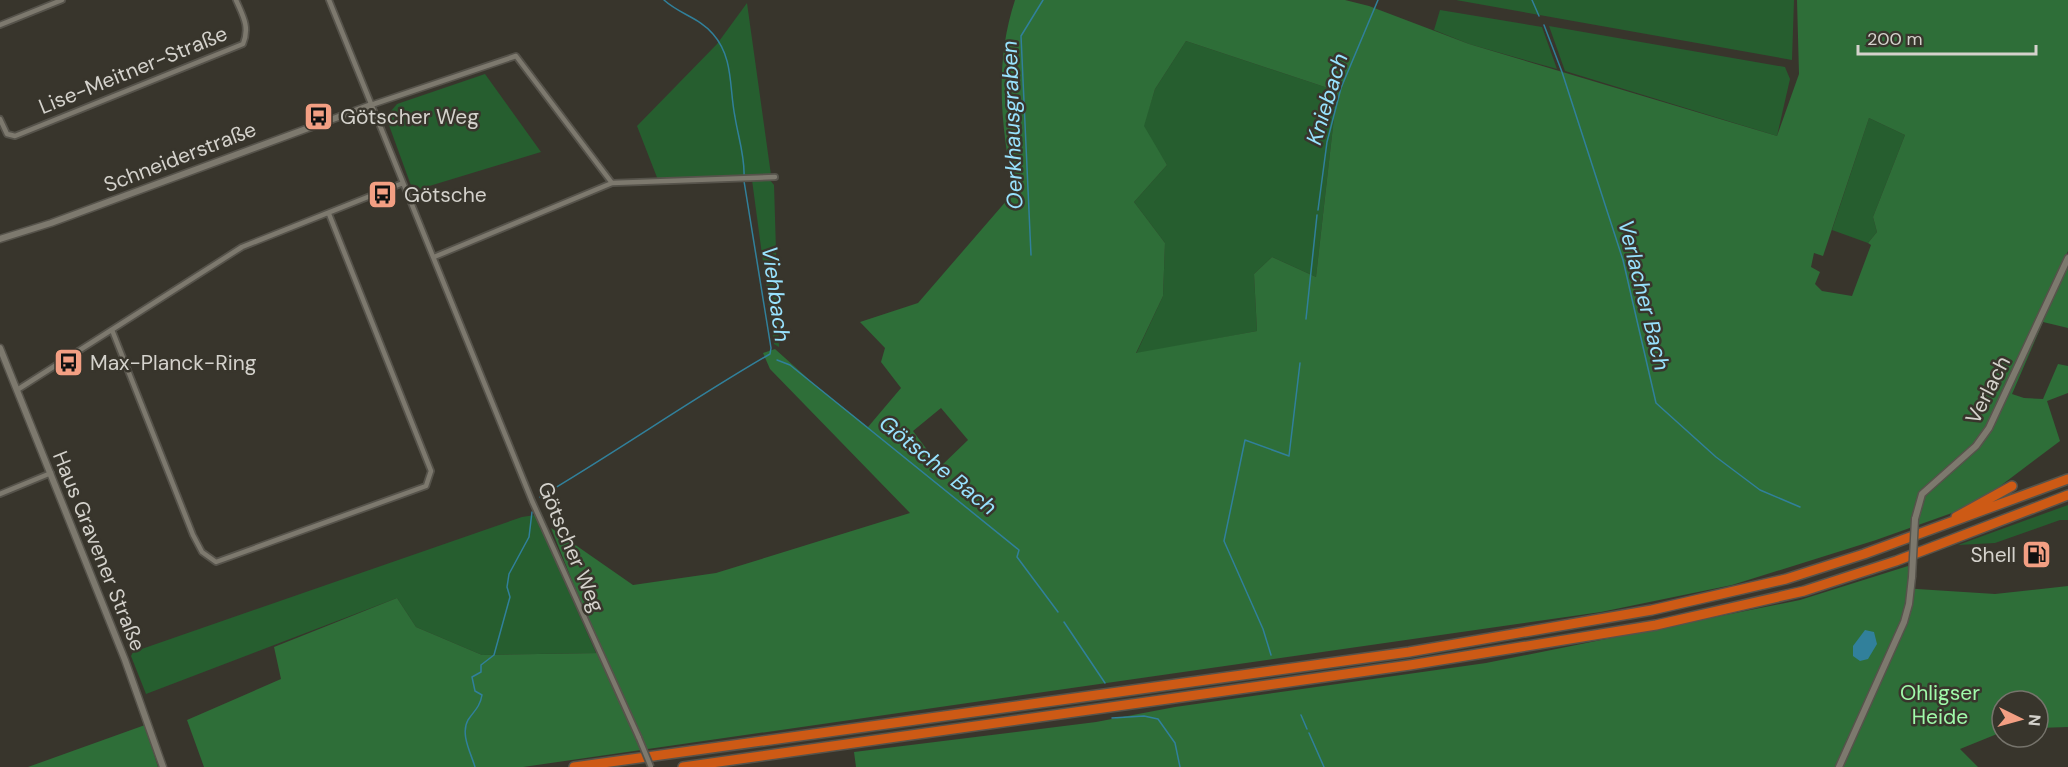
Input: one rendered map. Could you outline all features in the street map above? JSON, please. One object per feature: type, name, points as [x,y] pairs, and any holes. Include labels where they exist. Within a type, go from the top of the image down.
[{"type":"highway","points":[[574,767],[1409,652],[1629,614],[1786,579],[1925,534],[2068,479]]},
{"type":"highway","points":[[1925,534],[2012,486]]},
{"type":"highway","points":[[683,767],[1410,665],[1656,625],[1804,591],[1896,561],[2068,495]]},
{"type":"highway","points":[[1896,561],[1936,553]]},
{"type":"street","points":[[0,25],[62,0]]},
{"type":"street","name":"Lise-Meitner-Straße","points":[[0,119],[7,134],[15,136],[243,44],[246,24],[236,0]]},
{"type":"street","name":"Götscher Weg","points":[[329,0],[532,501],[651,767]]},
{"type":"street","points":[[371,105],[516,57],[612,183]]},
{"type":"street","name":"Schneiderstraße","points":[[0,239],[51,223],[371,105]]},
{"type":"street","points":[[434,257],[612,183],[775,177]]},
{"type":"street","points":[[17,390],[242,247],[403,183]]},
{"type":"street","points":[[112,330],[193,535],[202,552],[216,562],[426,486],[431,471],[329,214]]},
{"type":"street","name":"Verlach","points":[[1839,767],[1904,622],[1912,579],[1915,519],[1922,494],[1976,446],[1989,428],[2068,258]]},
{"type":"street","name":"Haus Gravener Straße","points":[[0,348],[125,660],[163,767]]},
{"type":"street","points":[[0,494],[51,473]]},
{"type":"green space","points":[[1015,0],[1345,0],[1369,6],[1469,44],[1777,136],[1799,74],[1797,0],[2068,0],[2068,251],[2065,258],[2068,259],[2068,328],[2043,322],[2012,394],[2024,398],[2043,399],[2058,364],[2068,366],[2068,393],[2047,401],[2060,441],[1995,490],[1966,508],[1876,540],[1732,585],[1601,612],[523,767],[204,767],[187,720],[281,679],[274,647],[397,598],[416,627],[482,655],[601,653],[551,528],[633,585],[716,573],[910,513],[770,369],[763,353],[775,349],[868,427],[901,388],[881,362],[885,348],[860,322],[918,303],[1014,192],[1003,120],[1002,96],[1004,48]],"holes":[[[1186,41],[1337,91],[1316,277],[1272,257],[1254,274],[1257,331],[1136,353],[1163,296],[1165,243],[1134,202],[1167,165],[1144,126],[1155,89]],[[1869,118],[1905,135],[1873,217],[1877,232],[1868,243],[1871,245],[1852,296],[1822,291],[1815,284],[1820,272],[1811,267],[1814,253],[1823,256]],[[941,408],[968,440],[940,467],[913,431]]]},
{"type":"green space","points":[[1456,0],[1794,0],[1792,60]]},
{"type":"green space","points":[[747,3],[771,175],[658,180],[637,126],[717,44]]},
{"type":"green space","points":[[1440,10],[1542,27],[1557,69],[1469,44],[1434,30]]},
{"type":"green space","points":[[1549,26],[1785,67],[1790,79],[1777,136],[1565,71]]},
{"type":"green space","points":[[1186,41],[1337,91],[1316,277],[1272,257],[1254,274],[1257,331],[1136,354],[1163,296],[1165,243],[1134,202],[1167,165],[1143,127],[1155,89]]},
{"type":"green space","points":[[485,74],[541,152],[413,191],[386,117],[397,104]]},
{"type":"green space","points":[[1869,118],[1905,135],[1873,217],[1877,232],[1868,243],[1832,230]]},
{"type":"green space","points":[[769,179],[774,185],[779,347],[774,344],[752,180]]},
{"type":"green space","points":[[2068,505],[2068,520],[2060,520],[1995,543],[1958,545]]},
{"type":"green space","points":[[535,515],[596,653],[482,655],[416,627],[397,598],[146,694],[131,656],[133,652],[522,517]]},
{"type":"green space","name":"Ohligser Heide","points":[[1908,566],[1908,588],[1995,594],[2068,586],[2068,727],[2050,728],[2050,689],[1990,689],[1990,737],[1960,749],[1978,767],[856,767],[854,752],[1096,722],[1175,707],[1486,663],[1800,600]]},
{"type":"green space","points":[[145,725],[158,767],[28,767]]},
{"type":"water","points":[[1865,630],[1874,632],[1877,644],[1868,659],[1860,661],[1853,656],[1853,646]]},
{"type":"waterway","name":"Viehbach","points":[[664,0],[708,29],[720,43],[730,74],[744,176]]},
{"type":"waterway","name":"Oerkhausgraben","points":[[1031,255],[1021,36],[1043,0]]},
{"type":"waterway","name":"Kniebach","points":[[1318,210],[1327,142],[1341,88],[1378,0]]},
{"type":"waterway","name":"Verlacher Bach","points":[[1532,0],[1539,16]]},
{"type":"waterway","name":"Verlacher Bach","points":[[1544,25],[1562,72],[1623,260],[1656,403],[1716,457],[1760,490],[1800,507]]},
{"type":"waterway","name":"Viehbach","points":[[540,497],[770,354],[771,348],[744,181]]},
{"type":"waterway","name":"Kniebach","points":[[1306,319],[1317,215]]},
{"type":"waterway","name":"Götsche Bach","points":[[777,360],[790,365],[1019,550],[1017,557],[1058,612]]},
{"type":"waterway","name":"Kniebach","points":[[1271,655],[1263,629],[1224,541],[1245,440],[1289,456],[1300,363]]},
{"type":"waterway","name":"Viehbach","points":[[475,767],[465,731],[468,720],[478,706],[482,695],[475,691],[472,677],[481,672],[481,665],[494,655],[510,597],[507,587],[509,574],[529,537],[532,512]]},
{"type":"waterway","name":"Götsche Bach","points":[[1064,622],[1105,683]]},
{"type":"waterway","name":"Kniebach","points":[[1301,715],[1307,729]]},
{"type":"waterway","name":"Götsche Bach","points":[[1112,718],[1144,716],[1158,719],[1175,743],[1180,767]]},
{"type":"waterway","name":"Kniebach","points":[[1309,733],[1324,767]]},
{"type":"place","name":"Götscher Weg","points":[[319,117]]},
{"type":"place","name":"Götsche","points":[[383,195]]},
{"type":"place","name":"Max-Planck-Ring","points":[[69,363]]},
{"type":"place","name":"Shell","points":[[2037,555]]}]
